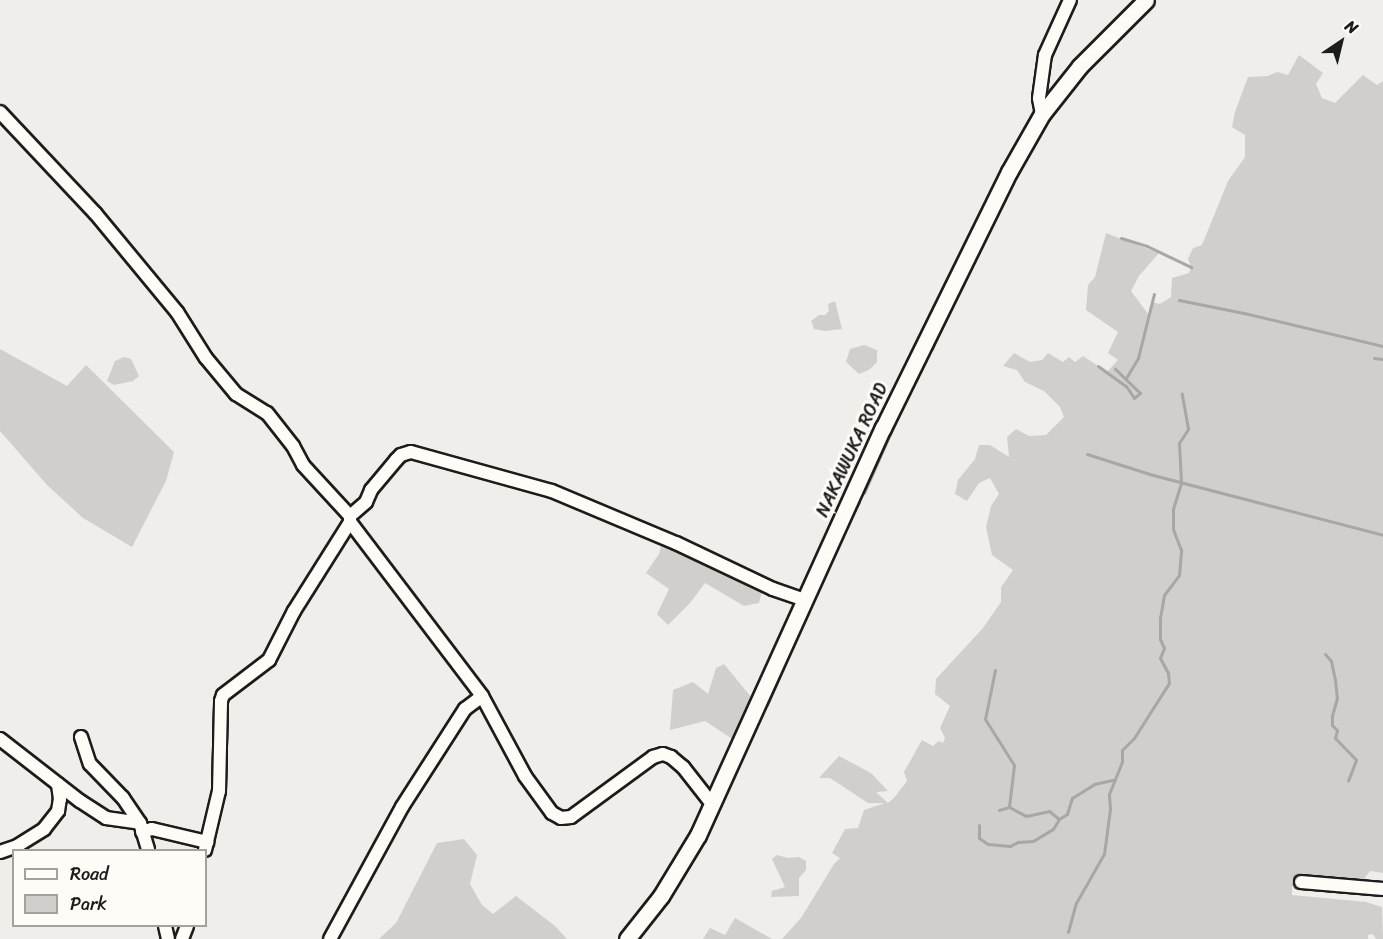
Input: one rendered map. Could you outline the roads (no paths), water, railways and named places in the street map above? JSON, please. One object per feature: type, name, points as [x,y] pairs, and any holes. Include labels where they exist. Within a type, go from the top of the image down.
[{"type":"main road","name":"NAKAWUKA ROAD","points":[[627,939],[661,896],[683,861],[712,804],[886,421],[1009,172],[1042,114],[1080,66],[1146,0]]},
{"type":"street","points":[[1042,114],[1039,98],[1045,55],[1070,0]]},
{"type":"street","points":[[0,112],[96,213],[177,312],[206,358],[236,394],[267,413],[293,446],[303,465],[350,519],[482,696],[525,776],[556,816],[571,817],[653,757],[663,754],[676,760],[712,804]]},
{"type":"street","points":[[0,739],[76,799],[106,818],[152,829],[206,846],[219,791],[220,701],[223,695],[270,660],[294,610],[350,519],[366,502],[371,490],[398,457],[411,452],[552,491],[676,543],[773,589],[805,600]]},
{"type":"street","points":[[330,939],[402,807],[465,709],[482,696]]},
{"type":"street","points":[[81,737],[90,764],[123,798],[141,827],[148,849]]},
{"type":"street","points":[[58,784],[59,805]]},
{"type":"street","points":[[0,852],[17,846],[44,829],[59,805],[65,800],[76,799]]},
{"type":"street","points":[[1302,882],[1383,889]]},
{"type":"waterway","points":[[1121,238],[1147,246],[1191,267]]},
{"type":"waterway","points":[[1126,378],[1138,358],[1154,294]]},
{"type":"waterway","points":[[1179,300],[1383,346]]},
{"type":"waterway","points":[[932,349],[943,323]]},
{"type":"waterway","points":[[1374,358],[1383,359]]},
{"type":"waterway","points":[[907,395],[926,360]]},
{"type":"waterway","points":[[1098,366],[1126,386],[1134,398],[1140,393],[1115,369]]},
{"type":"waterway","points":[[1068,932],[1076,903],[1104,854],[1110,809],[1109,794],[1122,762],[1122,750],[1134,738],[1169,683],[1168,673],[1160,658],[1164,648],[1160,639],[1160,618],[1164,595],[1179,575],[1181,550],[1173,529],[1173,509],[1181,482],[1179,443],[1188,429],[1182,394]]},
{"type":"waterway","points":[[864,493],[901,409]]},
{"type":"waterway","points":[[1087,454],[1153,475],[1383,535]]},
{"type":"waterway","points":[[850,519],[859,502]]},
{"type":"waterway","points":[[802,624],[824,577]]},
{"type":"waterway","points":[[1325,654],[1331,661],[1335,680],[1337,698],[1332,716],[1332,725],[1337,730],[1335,738],[1356,760],[1348,781]]},
{"type":"waterway","points":[[767,705],[784,666]]},
{"type":"waterway","points":[[995,670],[985,719],[1014,765],[1009,807]]},
{"type":"waterway","points":[[748,742],[762,714]]},
{"type":"waterway","points":[[999,810],[1009,807],[1026,816],[1049,811],[1059,819],[1067,814],[1072,798],[1094,784],[1113,780]]},
{"type":"waterway","points":[[979,825],[979,838],[988,844],[1010,846],[1018,842],[1033,841],[1053,829],[1059,819]]}]
